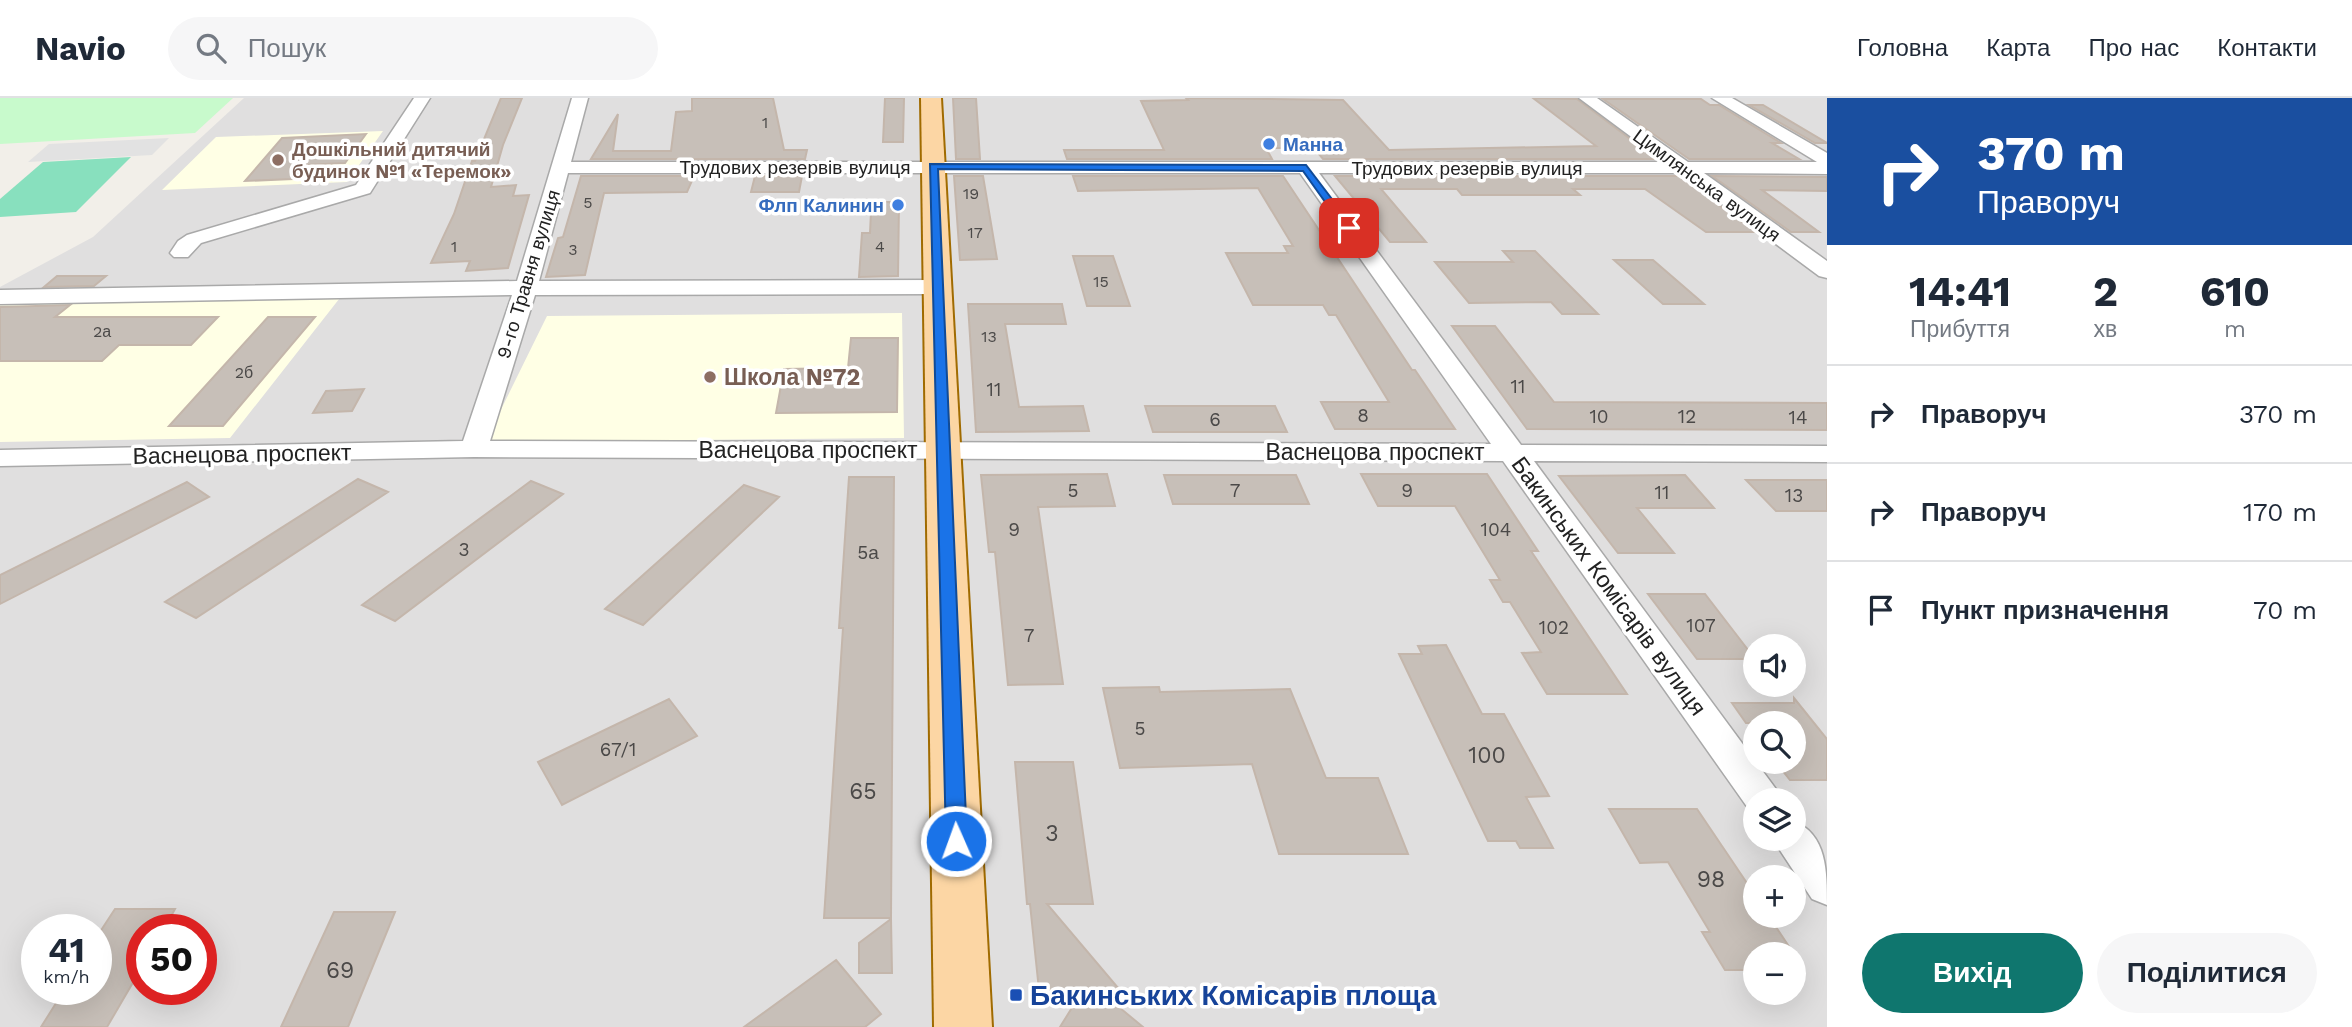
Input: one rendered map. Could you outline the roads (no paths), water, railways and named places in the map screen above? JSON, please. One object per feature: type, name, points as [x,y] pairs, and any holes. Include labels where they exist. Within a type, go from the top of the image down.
[{"type":"main road","points":[[931,98],[963,1027]]},
{"type":"street","points":[[181,253],[185,244],[194,239],[363,189],[422,98]]},
{"type":"street","name":"9-го Травня вулиця","points":[[474,449],[526,288],[580,98]]},
{"type":"street","name":"Цимлянська вулиця","points":[[1587,98],[1827,271]]},
{"type":"street","points":[[1720,98],[1827,161]]},
{"type":"street","name":"Трудових резервів вулиця","points":[[560,167],[1827,168]]},
{"type":"street","name":"Бакинських Комісарів вулиця","points":[[1306,168],[1755,788]]},
{"type":"street","points":[[0,297],[526,288],[937,287]]},
{"type":"street","name":"Васнецова проспект","points":[[0,458],[474,449],[1827,454]]},
{"type":"street","points":[[1801,851],[1827,886]]},
{"type":"place","name":"Манна","points":[[1269,144]]},
{"type":"place","name":"Дошкільний дитячий будинок №1 «Теремок»","points":[[278,160]]},
{"type":"place","name":"Флп Калинин","points":[[898,205]]},
{"type":"place","name":"Школа №72","points":[[710,377]]},
{"type":"place","name":"Бакинських Комісарів площа","points":[[1016,995]]}]
